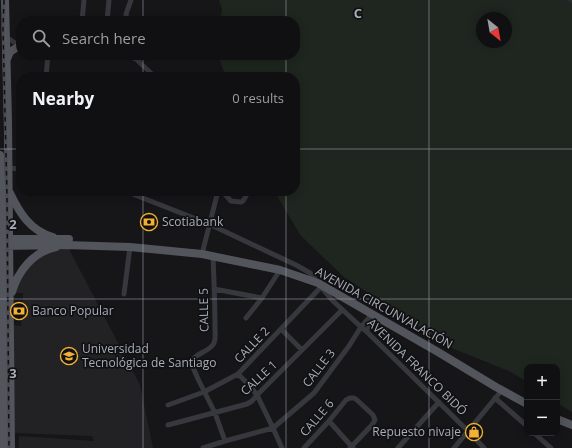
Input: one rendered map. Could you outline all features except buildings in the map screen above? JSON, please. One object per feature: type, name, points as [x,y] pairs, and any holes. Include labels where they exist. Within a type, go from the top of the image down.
[{"type":"main road","points":[[5,0],[7,60],[3,168],[3,243],[11,448]]},
{"type":"main road","points":[[7,60],[10,52],[16,48]]},
{"type":"main road","points":[[0,155],[3,168]]},
{"type":"main road","points":[[3,193],[31,225],[40,232],[66,242]]},
{"type":"main road","points":[[4,448],[1,350],[4,299],[29,261],[39,254],[66,242]]},
{"type":"main road","name":"AVENIDA CIRCUNVALACIÓN","points":[[66,242],[202,254],[280,270],[319,285],[374,315],[524,402]]},
{"type":"main road","name":"AVENIDA CIRCUNVALACIÓN","points":[[3,243],[127,242],[145,244],[173,251]]},
{"type":"main road","points":[[560,419],[572,425]]},
{"type":"street","points":[[82,16],[84,0]]},
{"type":"street","points":[[107,16],[109,0]]},
{"type":"street","points":[[126,16],[131,0]]},
{"type":"street","points":[[6,37],[16,43]]},
{"type":"street","points":[[46,72],[48,60]]},
{"type":"street","points":[[137,60],[150,72]]},
{"type":"street","points":[[3,168],[16,169]]},
{"type":"street","name":"AVENIDA FRANCO BIDÓ","points":[[139,196],[209,224],[310,273],[342,310],[366,331],[484,448]]},
{"type":"street","points":[[202,254],[217,196]]},
{"type":"street","points":[[226,196],[231,201],[241,202],[246,196]]},
{"type":"street","points":[[124,294],[130,247]]},
{"type":"street","name":"CALLE 5","points":[[213,257],[215,340],[214,344],[208,349],[193,358],[191,363],[215,413],[225,441]]},
{"type":"street","points":[[246,318],[262,298],[280,270]]},
{"type":"street","name":"CALLE 2","points":[[168,405],[204,392],[238,374],[281,329],[319,285]]},
{"type":"street","points":[[214,289],[262,298]]},
{"type":"street","name":"CALLE 1","points":[[168,425],[247,404],[252,401],[342,310]]},
{"type":"street","points":[[366,331],[374,315]]},
{"type":"street","name":"CALLE 3","points":[[273,428],[314,393],[349,346],[361,327],[374,315]]},
{"type":"street","name":"CALLE 2","points":[[281,329],[302,350]]},
{"type":"street","name":"CALLE 2","points":[[238,374],[257,395],[282,448]]},
{"type":"street","points":[[454,448],[502,390]]},
{"type":"street","name":"CALLE 6","points":[[304,448],[348,398],[354,398],[373,415],[374,420],[372,425],[351,447]]},
{"type":"street","points":[[495,398],[524,423]]},
{"type":"street","points":[[398,448],[438,402]]},
{"type":"street","points":[[329,421],[351,447]]},
{"type":"street","points":[[203,448],[273,428]]},
{"type":"street","points":[[537,436],[551,448]]},
{"type":"shaded area","points":[[219,0],[572,0],[572,412],[560,405],[560,364],[524,364],[524,380],[511,372],[454,349],[344,277],[301,236],[277,196],[300,196],[300,72],[224,72],[220,60],[300,60],[300,16],[221,16],[222,9]]},
{"type":"shaded area","name":"Universidad Tecnológica de Santiago","points":[[69,249],[140,385],[153,448],[19,448],[19,436],[94,441],[92,436],[15,433],[13,325],[21,326],[23,293],[14,293],[29,265],[46,254],[58,250]]},
{"type":"railway","points":[[4,0],[3,29],[7,197],[9,448]]},
{"type":"place","name":"Scotiabank","points":[[149,222]]},
{"type":"place","name":"Banco Popular","points":[[19,311]]},
{"type":"place","name":"Universidad Tecnológica de Santiago","points":[[69,356]]},
{"type":"place","name":"Repuesto nivaje","points":[[474,432]]}]
